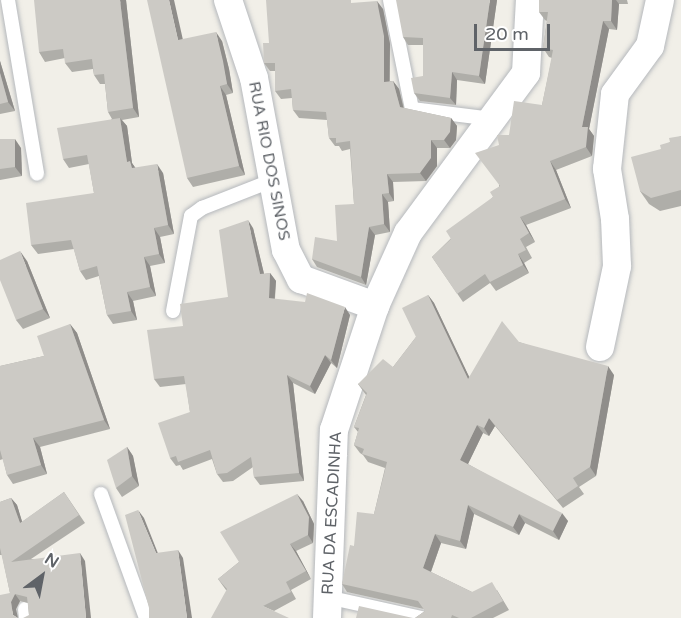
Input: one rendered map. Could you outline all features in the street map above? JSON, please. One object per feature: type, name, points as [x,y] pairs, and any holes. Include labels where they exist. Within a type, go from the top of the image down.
[{"type":"street","name":"RUA RIO DOS SINOS","points":[[228,0],[254,78],[286,250],[301,279],[375,306]]},
{"type":"street","name":"RUA DA ESCADINHA","points":[[327,608],[334,430],[375,306],[408,233],[526,73],[530,0]]},
{"type":"street","points":[[600,347],[617,266],[615,219],[607,169],[615,94],[650,46],[660,0]]},
{"type":"lane","points":[[8,0],[37,174]]},
{"type":"lane","points":[[390,0],[412,110],[492,119]]},
{"type":"lane","points":[[173,311],[191,216],[202,207],[273,180]]},
{"type":"lane","points":[[101,494],[146,618]]},
{"type":"lane","points":[[327,608],[422,618]]},
{"type":"building","points":[[34,0],[120,0],[133,108],[108,112],[104,74],[94,75],[92,59],[65,63],[63,49],[39,52]]},
{"type":"building","points":[[147,0],[169,0],[178,40],[216,32],[227,84],[220,86],[239,166],[187,178]]},
{"type":"building","points":[[266,0],[351,0],[351,3],[377,1],[384,36],[384,82],[393,81],[400,107],[451,118],[450,132],[444,140],[431,140],[431,158],[420,173],[387,174],[389,193],[382,194],[384,224],[369,227],[361,277],[312,259],[315,237],[337,241],[335,205],[354,204],[350,141],[336,143],[336,138],[329,138],[326,112],[293,110],[291,89],[275,91],[275,63],[264,63],[263,43],[269,43]]},
{"type":"building","points":[[396,0],[490,0],[479,76],[452,72],[450,98],[414,93],[411,78],[423,76],[423,38],[403,37]]},
{"type":"building","points":[[539,0],[612,0],[611,21],[603,21],[582,127],[588,127],[586,147],[550,161],[565,199],[520,217],[529,233],[520,239],[526,250],[518,254],[523,265],[490,282],[485,274],[457,294],[432,257],[451,239],[446,231],[493,197],[490,192],[500,186],[475,153],[499,145],[497,135],[509,135],[514,101],[542,105],[553,50],[543,48],[548,12],[539,12]]},
{"type":"building","points":[[0,73],[8,102],[0,104]]},
{"type":"building","points":[[120,118],[127,162],[130,161],[132,168],[157,164],[168,225],[154,228],[159,254],[144,257],[150,287],[127,292],[131,311],[107,315],[97,266],[80,271],[71,240],[31,245],[26,203],[94,193],[87,155],[63,159],[57,128]]},
{"type":"building","points":[[681,136],[681,190],[651,198],[640,191],[631,157],[661,149],[660,145],[670,142],[669,138]]},
{"type":"building","points":[[0,139],[15,139],[15,167],[0,169]]},
{"type":"building","points":[[248,220],[260,274],[270,273],[269,298],[305,302],[307,293],[345,307],[331,360],[325,355],[310,386],[287,375],[299,473],[254,477],[251,457],[227,473],[217,474],[210,450],[178,462],[176,456],[170,458],[158,423],[190,412],[184,376],[154,379],[147,330],[183,326],[180,304],[228,297],[219,230]]},
{"type":"building","points":[[20,251],[43,309],[16,320],[0,280],[0,260]]},
{"type":"building","points":[[428,295],[468,379],[502,321],[519,342],[608,366],[590,467],[573,478],[578,486],[557,500],[489,418],[484,428],[477,425],[460,460],[562,513],[553,531],[519,514],[513,527],[468,505],[460,541],[435,534],[423,568],[472,592],[492,582],[503,601],[471,618],[459,618],[452,615],[451,618],[415,618],[425,611],[418,601],[342,584],[350,545],[354,546],[357,512],[374,514],[387,462],[362,454],[364,449],[354,445],[359,428],[354,427],[367,393],[358,384],[383,359],[393,367],[416,337],[402,308]]},
{"type":"building","points":[[70,324],[104,420],[33,438],[41,465],[7,475],[0,450],[0,366],[44,356],[37,336]]},
{"type":"building","points":[[127,447],[132,476],[116,488],[107,460]]},
{"type":"building","points":[[64,492],[79,515],[11,562],[80,553],[86,618],[23,618],[29,615],[27,597],[15,594],[11,602],[13,615],[18,618],[0,618],[0,595],[10,593],[0,548],[0,502],[11,498],[20,523]]},
{"type":"building","points":[[297,494],[309,517],[308,535],[290,544],[306,571],[286,582],[291,592],[263,606],[289,618],[211,618],[227,589],[218,579],[239,562],[220,532]]},
{"type":"building","points":[[138,510],[156,553],[178,550],[187,618],[149,618],[149,608],[125,515]]},
{"type":"building","points":[[359,606],[413,618],[356,618]]}]
